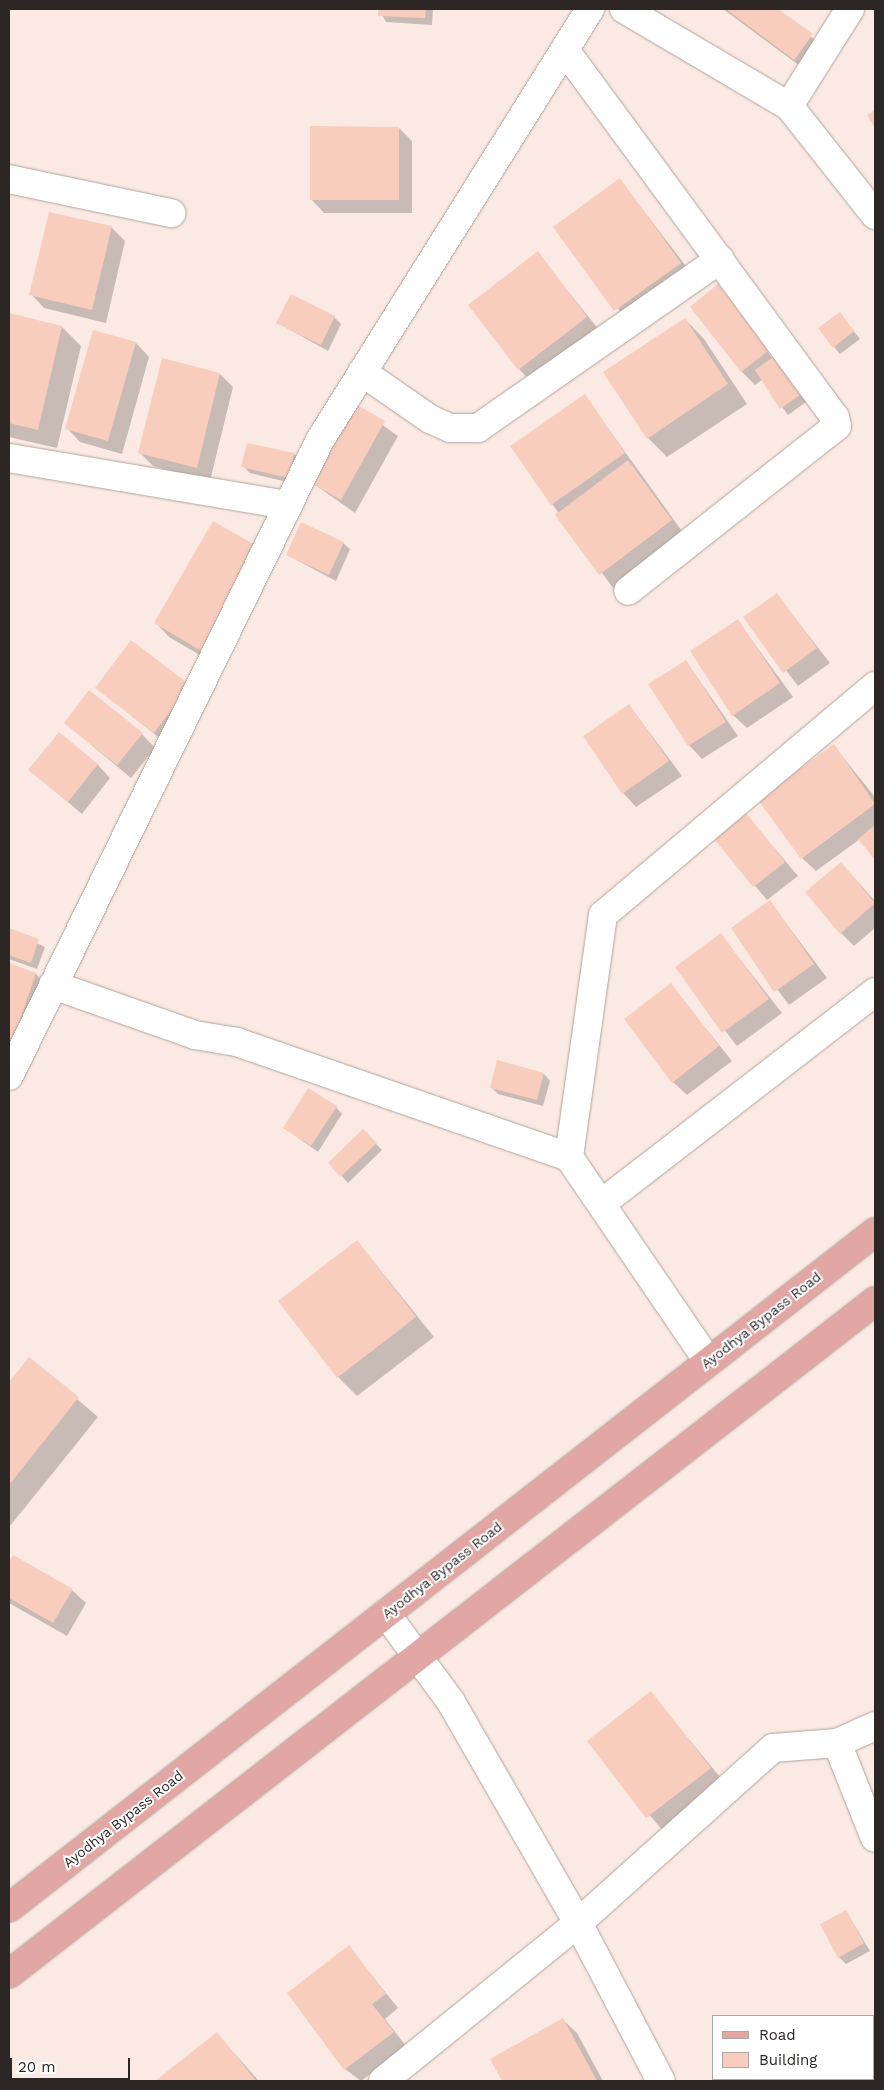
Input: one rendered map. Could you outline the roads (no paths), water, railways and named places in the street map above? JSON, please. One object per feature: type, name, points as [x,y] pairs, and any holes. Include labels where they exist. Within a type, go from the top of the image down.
[{"type":"main road","name":"Ayodhya Bypass Road","points":[[9,1908],[875,1232]]},
{"type":"main road","points":[[9,1974],[875,1301]]},
{"type":"street","points":[[10,1072],[320,440],[590,9]]},
{"type":"street","points":[[624,9],[789,106],[875,216]]},
{"type":"street","points":[[789,106],[850,9]]},
{"type":"street","points":[[565,50],[835,417],[837,426],[628,591]]},
{"type":"street","points":[[9,179],[170,214]]},
{"type":"street","points":[[362,372],[430,419],[450,428],[478,428],[720,259]]},
{"type":"street","points":[[9,458],[288,505]]},
{"type":"street","points":[[569,1156],[604,915],[875,686]]},
{"type":"street","points":[[53,985],[195,1035],[237,1042],[569,1156],[708,1361]]},
{"type":"street","points":[[602,1203],[875,992]]},
{"type":"street","points":[[386,1614],[419,1656],[451,1702],[578,1923],[661,2081]]},
{"type":"street","points":[[383,2081],[578,1923],[773,1748],[837,1743],[875,1726]]},
{"type":"street","points":[[837,1743],[875,1838]]}]
